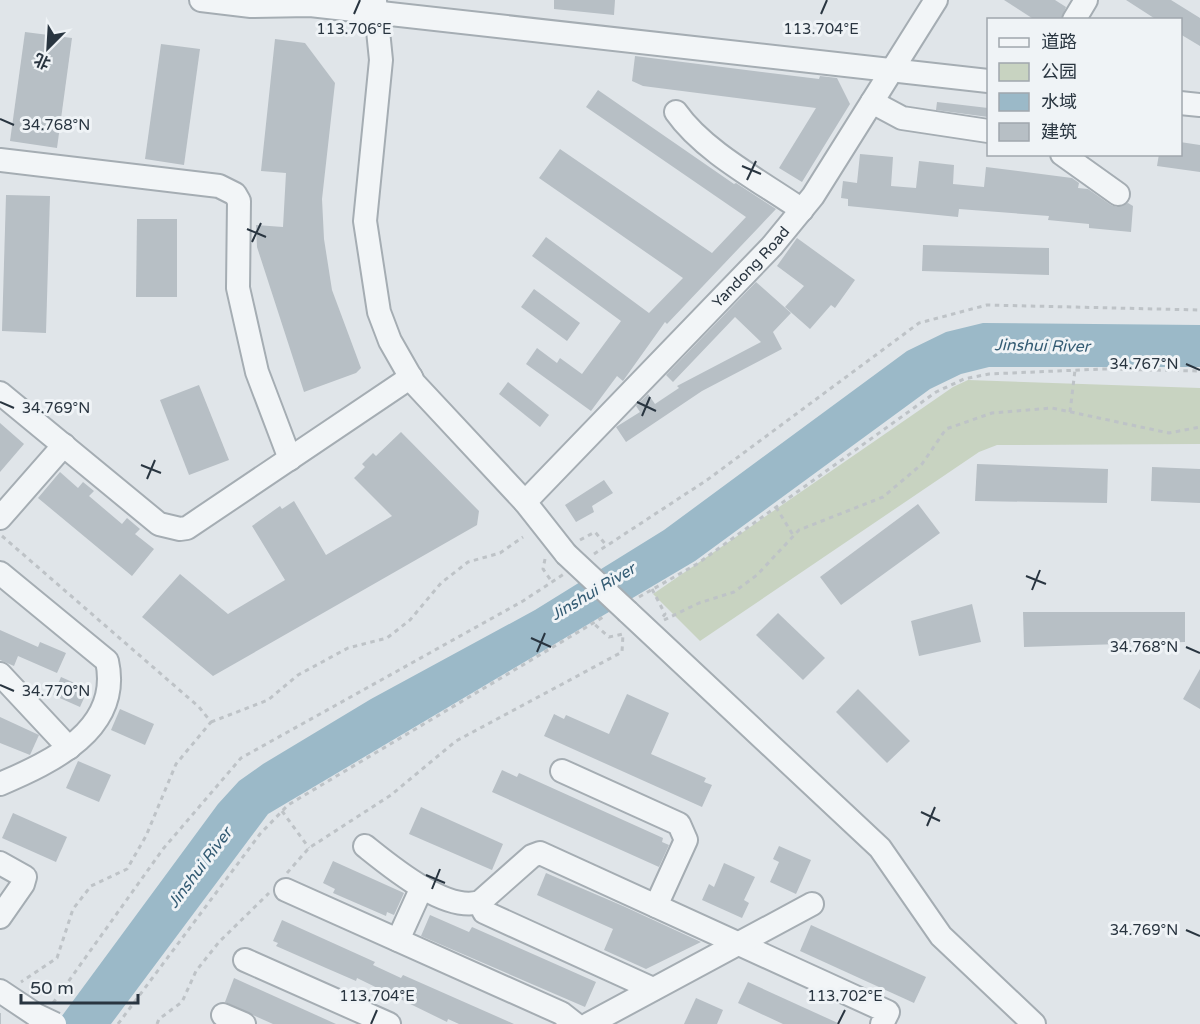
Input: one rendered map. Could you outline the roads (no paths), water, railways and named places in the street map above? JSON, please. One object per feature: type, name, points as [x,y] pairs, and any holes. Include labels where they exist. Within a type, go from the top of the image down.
[{"type":"street","points":[[201,0],[251,6],[376,7],[987,81]]},
{"type":"street","points":[[287,0],[310,5]]},
{"type":"street","name":"Yandong Road","points":[[525,502],[772,246],[802,210],[936,0]]},
{"type":"street","points":[[1075,18],[1086,0]]},
{"type":"street","points":[[376,7],[381,60],[365,221],[379,312],[390,341],[411,377],[435,408],[525,502],[564,551],[880,848],[941,936],[1034,1024]]},
{"type":"street","points":[[872,102],[902,117],[987,131]]},
{"type":"street","points":[[1182,103],[1200,105]]},
{"type":"street","points":[[676,112],[693,132],[712,148],[802,210]]},
{"type":"street","points":[[1065,156],[1118,194]]},
{"type":"street","points":[[0,160],[219,186],[235,194],[239,201],[238,288],[257,372],[290,459]]},
{"type":"street","points":[[0,393],[159,524],[180,529],[187,528],[411,377]]},
{"type":"street","points":[[0,518],[64,445]]},
{"type":"street","points":[[0,573],[107,661],[111,679],[105,704],[83,736],[54,759],[0,784]]},
{"type":"street","points":[[0,674],[69,748]]},
{"type":"street","points":[[562,771],[679,824],[685,833],[686,840],[656,906]]},
{"type":"street","points":[[365,846],[422,887],[462,903],[480,902],[532,856],[540,853],[888,1012],[882,1024]]},
{"type":"street","points":[[0,863],[25,877],[23,884],[0,917]]},
{"type":"street","points":[[280,886],[561,1013],[575,1024]]},
{"type":"street","points":[[398,940],[422,887]]},
{"type":"street","points":[[480,902],[484,912],[653,990]]},
{"type":"street","points":[[589,1024],[812,904]]},
{"type":"street","points":[[245,960],[389,1024]]},
{"type":"street","points":[[6,995],[45,1020]]},
{"type":"street","points":[[224,1015],[244,1024]]},
{"type":"water","name":"Jinshui River","points":[[983,323],[1200,325],[1200,367],[989,367],[961,374],[930,389],[695,561],[268,814],[111,1024],[56,1024],[218,804],[239,781],[371,699],[535,610],[664,530],[907,351],[946,332]]}]
